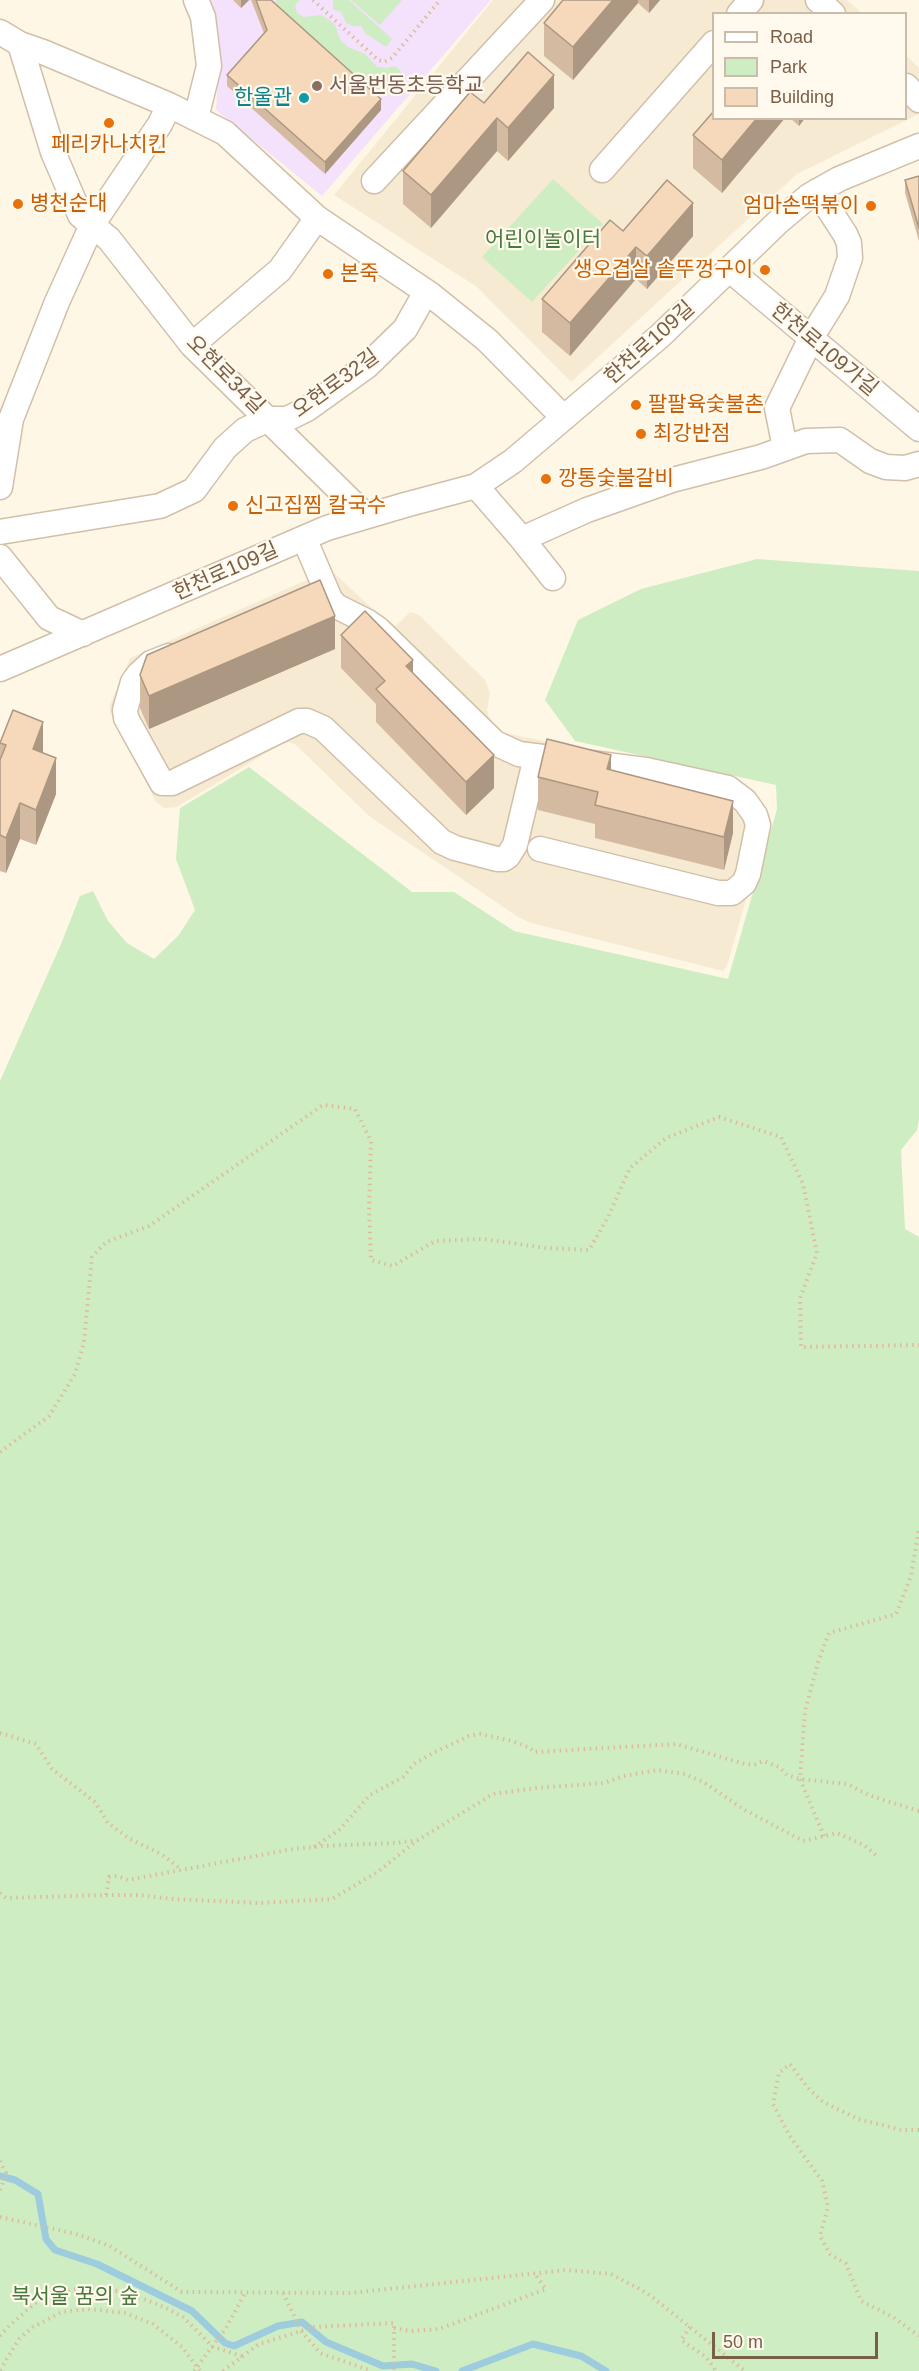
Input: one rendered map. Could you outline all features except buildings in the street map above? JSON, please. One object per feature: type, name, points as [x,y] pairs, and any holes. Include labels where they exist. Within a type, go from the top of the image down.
[{"type":"street","points":[[196,0],[204,17],[209,66],[196,118]]},
{"type":"street","points":[[374,180],[542,0]]},
{"type":"street","points":[[741,12],[751,0]]},
{"type":"street","points":[[818,0],[830,12]]},
{"type":"street","points":[[10,38],[169,105],[225,133],[316,218],[426,292],[487,340],[564,418]]},
{"type":"street","name":"오현로34길","points":[[10,38],[53,152],[80,215],[109,239],[192,345],[366,516]]},
{"type":"street","points":[[602,170],[712,45]]},
{"type":"street","points":[[907,87],[919,100]]},
{"type":"street","points":[[0,487],[11,419],[57,302],[92,225],[160,124],[169,105]]},
{"type":"street","name":"한천로109길","points":[[0,669],[327,528],[476,486],[513,461],[660,336],[777,223],[817,191],[860,170],[919,146]]},
{"type":"street","points":[[785,448],[777,408],[811,339],[837,296],[850,258],[849,243],[845,234],[817,191]]},
{"type":"street","points":[[192,345],[280,270],[316,218]]},
{"type":"street","name":"한천로109가길","points":[[730,270],[919,429]]},
{"type":"street","name":"오현로32길","points":[[0,532],[160,506],[194,490],[225,448],[245,430],[269,419],[286,419],[307,409],[367,366],[405,329],[426,292]]},
{"type":"street","points":[[522,539],[587,510],[672,480],[761,457],[806,441],[832,438],[840,440],[870,461],[886,467],[905,468],[919,464]]},
{"type":"street","points":[[476,486],[553,578]]},
{"type":"street","points":[[304,538],[315,594],[330,599],[342,610],[378,629],[495,743],[519,754],[646,770],[728,788],[745,801],[755,815],[758,825],[748,874],[744,883],[732,893],[718,893],[540,849]]},
{"type":"street","points":[[0,557],[49,618],[83,634]]},
{"type":"street","points":[[194,645],[144,668],[133,682],[126,701],[126,718],[162,783],[172,783],[299,721],[307,720],[323,728],[442,842],[455,848],[497,859],[508,856],[515,845],[536,757]]},
{"type":"path","points":[[313,0],[378,60],[384,62],[392,58],[440,0]]},
{"type":"path","points":[[0,1452],[5,1451],[49,1416],[75,1374],[84,1342],[92,1257],[106,1242],[149,1226],[323,1105],[355,1109],[370,1141],[370,1260],[393,1266],[435,1240],[483,1239],[546,1248],[589,1250],[608,1217],[630,1168],[666,1138],[719,1117],[781,1137],[803,1184],[817,1253],[800,1298],[801,1347],[919,1345]]},
{"type":"path","points":[[824,1836],[800,1779],[805,1711],[819,1659],[829,1633],[896,1614],[911,1576],[919,1528]]},
{"type":"path","points":[[0,1732],[36,1744],[52,1769],[95,1802],[108,1823],[130,1839],[161,1854],[182,1869]]},
{"type":"path","points":[[314,1847],[339,1830],[370,1795],[403,1777],[414,1764],[433,1752],[480,1734],[512,1741],[534,1752],[676,1744],[754,1766],[763,1761],[779,1767],[787,1775],[800,1779],[847,1784],[871,1796],[919,1811]]},
{"type":"path","points":[[0,1893],[6,1898],[140,1895],[171,1899],[258,1903],[332,1899],[379,1871],[418,1840],[493,1794],[604,1783],[624,1776],[657,1770],[685,1774],[705,1783],[743,1809],[803,1841],[837,1833],[864,1845],[878,1857]]},
{"type":"path","points":[[106,1895],[109,1877],[118,1876],[128,1880],[314,1847],[418,1840]]},
{"type":"path","points":[[919,2130],[902,2130],[858,2119],[823,2102],[808,2088],[790,2064],[779,2073],[773,2104],[789,2135],[822,2181],[828,2207],[820,2236],[830,2254],[846,2264],[861,2301],[893,2317],[919,2336]]},
{"type":"path","points":[[0,2161],[6,2173],[0,2191]]},
{"type":"path","points":[[0,2217],[59,2230],[108,2245],[182,2292],[350,2293],[567,2270],[611,2274],[647,2292],[744,2371]]},
{"type":"path","points":[[394,2328],[410,2331],[439,2329],[546,2289],[535,2274]]},
{"type":"path","points":[[0,2336],[39,2300],[62,2292],[98,2287],[131,2294],[164,2307],[183,2317],[212,2344],[227,2353],[242,2356]]},
{"type":"path","points":[[194,2371],[226,2328],[245,2293]]},
{"type":"path","points":[[283,2293],[302,2332],[320,2353],[372,2371]]},
{"type":"path","points":[[0,2370],[19,2339],[33,2327],[62,2312],[87,2309],[124,2313],[153,2324],[182,2347],[200,2371]]},
{"type":"path","points":[[223,2371],[259,2344],[314,2327],[394,2323],[394,2371]]},
{"type":"path","points":[[690,2327],[681,2340],[706,2357],[716,2371]]},
{"type":"shaded area","name":"서울번동초등학교","points":[[208,0],[491,0],[322,196],[216,110],[219,63]]},
{"type":"shaded area","points":[[493,0],[847,0],[861,12],[712,12],[712,120],[907,120],[797,174],[571,382],[477,287],[334,195]]},
{"type":"shaded area","points":[[907,56],[919,68],[919,114],[907,120]]},
{"type":"shaded area","points":[[335,574],[387,622],[396,626],[410,612],[419,615],[485,680],[490,693],[487,710],[489,717],[500,732],[730,779],[740,782],[757,796],[765,809],[767,826],[727,966],[723,971],[531,923],[518,917],[369,816],[296,745],[289,742],[283,743],[177,807],[164,808],[156,802],[110,712],[110,705],[130,658],[309,579]]},
{"type":"green space","points":[[276,0],[300,0],[295,5],[297,13],[304,17],[321,15],[329,20],[335,25],[341,41],[348,47],[365,54],[377,67],[394,66],[399,69],[403,75],[401,79],[386,92],[372,87],[364,92],[315,40],[277,6]]},
{"type":"green space","points":[[333,0],[349,0],[392,39],[386,47],[365,33],[361,26],[346,23],[341,12],[333,9]]},
{"type":"green space","points":[[351,0],[402,0],[380,25]]},
{"type":"green space","name":"어린이놀이터","points":[[553,179],[603,224],[532,302],[482,257]]},
{"type":"green space","name":"북서울 꿈의 숲","points":[[757,559],[919,571],[919,1119],[917,1130],[901,1150],[905,1229],[919,1237],[919,2371],[0,2371],[0,1081],[80,896],[93,891],[108,921],[127,943],[154,959],[178,936],[195,910],[176,859],[180,808],[249,767],[412,892],[454,892],[514,931],[728,979],[777,809],[776,785],[575,741],[545,700],[578,620],[641,589]]},
{"type":"waterway","points":[[0,2176],[15,2180],[38,2194],[46,2239],[55,2250],[97,2264],[192,2311],[225,2343],[234,2346],[278,2326],[302,2322],[326,2342],[383,2366],[412,2364],[436,2371]]},
{"type":"waterway","points":[[462,2371],[533,2344],[581,2356],[606,2371]]},
{"type":"place","name":"서울번동초등학교","points":[[317,86]]},
{"type":"place","name":"한울관","points":[[304,98]]},
{"type":"place","name":"페리카나치킨","points":[[109,123]]},
{"type":"place","name":"병천순대","points":[[18,204]]},
{"type":"place","name":"엄마손떡볶이","points":[[871,206]]},
{"type":"place","name":"생오겹살 솥뚜껑구이","points":[[765,270]]},
{"type":"place","name":"본죽","points":[[328,274]]},
{"type":"place","name":"팔팔육숯불촌","points":[[636,405]]},
{"type":"place","name":"최강반점","points":[[641,434]]},
{"type":"place","name":"깡통숯불갈비","points":[[546,479]]},
{"type":"place","name":"신고집찜 칼국수","points":[[233,506]]}]
